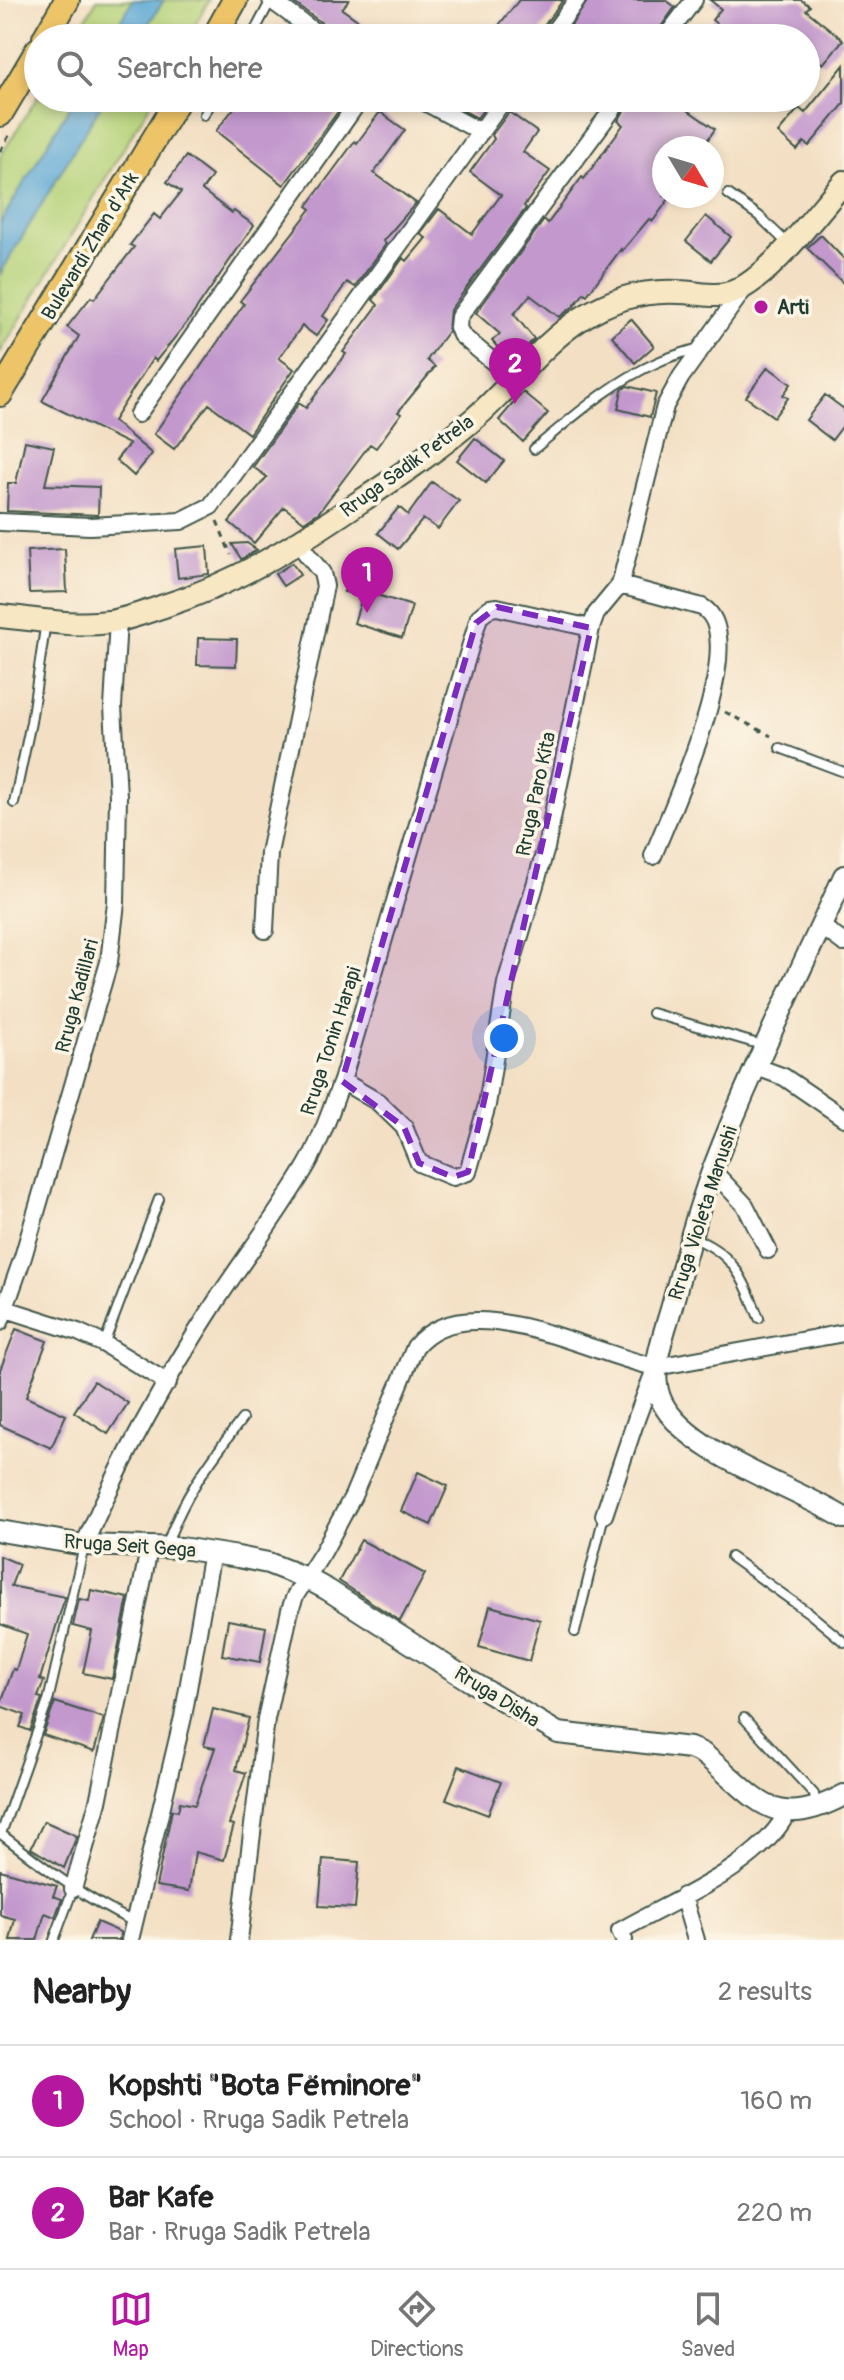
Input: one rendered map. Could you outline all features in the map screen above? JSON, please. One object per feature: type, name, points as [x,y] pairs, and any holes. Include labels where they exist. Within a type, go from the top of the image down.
[{"type":"main road","points":[[53,24],[67,0]]},
{"type":"main road","points":[[222,24],[235,0]]},
{"type":"main road","points":[[0,114],[24,74]]},
{"type":"main road","name":"Bulevardi Zhan d'Ark","points":[[0,394],[171,112]]},
{"type":"main road","points":[[746,286],[789,244],[844,182]]},
{"type":"main road","name":"Rruga Sadik Petrela","points":[[0,616],[93,623],[118,620],[188,598],[240,577],[298,543],[433,452],[482,412],[564,331],[582,318],[620,299],[657,292],[718,296],[746,286]]},
{"type":"street","points":[[271,0],[304,24]]},
{"type":"street","points":[[559,24],[577,0]]},
{"type":"street","points":[[676,24],[694,0]]},
{"type":"street","points":[[138,414],[351,112]]},
{"type":"street","points":[[443,112],[481,132]]},
{"type":"street","points":[[0,522],[90,526],[181,521],[211,506],[495,112]]},
{"type":"street","points":[[514,379],[461,335],[459,317],[611,112]]},
{"type":"street","name":"Rruga Paro Kita","points":[[342,1081],[378,1102],[398,1120],[419,1163],[453,1177],[468,1172],[487,1105],[506,983],[546,848],[591,628],[596,614],[620,585],[665,406],[681,377],[746,286]]},
{"type":"street","points":[[265,930],[269,853],[325,586],[322,573],[298,543]]},
{"type":"street","points":[[620,585],[709,611],[720,639],[719,666],[711,704],[653,856]]},
{"type":"street","name":"Rruga Tonin Harapi","points":[[84,1545],[107,1494],[213,1306],[307,1165],[342,1081],[479,617],[490,608],[497,607],[591,628]]},
{"type":"street","name":"Rruga Kadillari","points":[[3,1316],[109,962],[114,935],[118,796],[113,707],[118,620]]},
{"type":"street","name":"Rruga Violeta Manushi","points":[[604,1515],[656,1367],[712,1170],[765,1046],[844,876]]},
{"type":"street","points":[[821,926],[844,943]]},
{"type":"street","points":[[757,1067],[806,1089],[844,1118]]},
{"type":"street","points":[[712,1170],[745,1205],[768,1250]]},
{"type":"street","points":[[3,1316],[78,1332],[168,1383]]},
{"type":"street","points":[[239,1940],[266,1719],[290,1610],[353,1496],[415,1347],[432,1331],[447,1325],[475,1322],[531,1328],[631,1362],[656,1367],[844,1333]]},
{"type":"street","points":[[656,1367],[661,1401],[691,1434],[719,1454],[816,1500],[844,1518]]},
{"type":"street","name":"Rruga Seit Gega","points":[[0,1531],[84,1545],[212,1552]]},
{"type":"street","points":[[73,1889],[98,1802],[157,1548]]},
{"type":"street","points":[[130,1940],[183,1717],[212,1552]]},
{"type":"street","name":"Rruga Disha","points":[[212,1552],[268,1563],[306,1578],[558,1733],[690,1748],[702,1753],[762,1804],[787,1813]]},
{"type":"street","points":[[622,1935],[763,1846],[787,1813],[816,1809],[844,1795]]},
{"type":"street","points":[[683,1896],[696,1940]]},
{"type":"lane","points":[[258,24],[271,0]]},
{"type":"lane","points":[[728,194],[759,216],[789,244]]},
{"type":"lane","points":[[534,449],[588,405],[628,378],[658,361],[702,347]]},
{"type":"lane","points":[[14,803],[31,722],[46,620]]},
{"type":"lane","points":[[780,748],[844,772]]},
{"type":"lane","points":[[652,1013],[765,1046]]},
{"type":"lane","points":[[104,1344],[159,1199]]},
{"type":"lane","points":[[691,1236],[725,1254],[743,1278],[759,1318]]},
{"type":"lane","points":[[157,1548],[200,1475],[242,1419]]},
{"type":"lane","points":[[575,1632],[604,1515]]},
{"type":"lane","points":[[84,1545],[48,1701],[1,1834],[73,1889],[134,1922]]},
{"type":"lane","points":[[731,1557],[844,1642]]},
{"type":"lane","points":[[744,1718],[814,1794],[816,1809]]},
{"type":"lane","points":[[54,1940],[73,1889]]},
{"type":"path","points":[[211,506],[240,577]]},
{"type":"path","points":[[711,704],[774,738],[780,748]]},
{"type":"highlighted area","points":[[497,607],[591,628],[468,1172],[453,1177],[419,1163],[404,1127],[342,1081],[476,623]]},
{"type":"green space","points":[[97,0],[133,0],[118,24],[82,24]]},
{"type":"green space","points":[[164,0],[209,0],[196,24],[148,24]]},
{"type":"green space","points":[[28,112],[67,112],[0,223],[0,157]]},
{"type":"green space","points":[[97,112],[146,112],[0,353],[0,274]]},
{"type":"water","points":[[133,0],[164,0],[148,24],[118,24]]},
{"type":"water","points":[[67,112],[97,112],[0,274],[0,223]]},
{"type":"building","points":[[290,0],[349,0],[342,9],[363,24],[323,24]]},
{"type":"building","points":[[519,0],[563,0],[545,24],[500,24]]},
{"type":"building","points":[[588,0],[666,0],[675,7],[663,24],[572,24]]},
{"type":"building","points":[[710,0],[801,0],[810,6],[806,10],[843,40],[823,64],[820,62],[820,24],[717,24],[712,20],[721,9]]},
{"type":"building","points":[[844,65],[844,104],[809,146],[804,142],[797,150],[778,133],[796,112],[820,112],[820,95]]},
{"type":"building","points":[[231,112],[338,112],[284,185],[216,131]]},
{"type":"building","points":[[380,112],[405,130],[374,173],[416,203],[383,241],[386,244],[355,287],[347,282],[323,316],[328,320],[316,336],[302,326],[279,358],[294,369],[249,434],[209,404],[174,449],[154,434],[244,304],[240,301],[311,209],[307,206],[355,141],[357,143]]},
{"type":"building","points":[[466,112],[481,112],[477,118]]},
{"type":"building","points":[[509,112],[537,132],[523,152],[550,171],[450,310],[448,331],[427,360],[435,367],[398,412],[401,414],[376,448],[370,444],[319,512],[304,522],[284,507],[254,543],[229,522],[267,477],[253,467],[299,403],[306,408],[346,354],[343,352],[378,305],[373,300],[403,258],[407,261],[426,238],[420,234],[439,209],[472,234],[501,195],[470,172]]},
{"type":"building","points":[[623,112],[691,112],[715,129],[710,136],[652,136],[652,208],[662,208],[653,221],[649,219],[621,249],[587,295],[584,293],[574,306],[559,317],[530,295],[514,314],[534,339],[511,362],[492,341],[500,334],[476,313],[544,220],[548,223],[623,125],[618,121]]},
{"type":"building","points":[[186,156],[212,176],[202,190],[254,225],[189,320],[156,361],[153,358],[113,421],[152,454],[134,476],[116,460],[129,444],[42,401],[79,336],[67,327],[91,297],[94,299],[134,247],[130,245],[154,214],[160,219],[181,192],[167,182]]},
{"type":"building","points":[[706,216],[731,237],[711,261],[686,241]]},
{"type":"building","points":[[821,235],[844,259],[844,284],[807,248]]},
{"type":"building","points":[[631,319],[654,346],[635,363],[612,336]]},
{"type":"building","points":[[768,367],[791,384],[783,395],[788,398],[774,417],[746,397]]},
{"type":"building","points":[[627,386],[656,393],[650,417],[618,409],[622,390]]},
{"type":"building","points":[[523,392],[548,413],[523,442],[499,420]]},
{"type":"building","points":[[825,395],[844,409],[844,424],[832,440],[806,420]]},
{"type":"building","points":[[475,438],[504,461],[486,483],[457,460]]},
{"type":"building","points":[[25,441],[54,447],[45,485],[99,487],[98,515],[7,511],[8,483],[16,483]]},
{"type":"building","points":[[432,482],[459,501],[438,529],[423,519],[398,549],[378,533],[399,507],[408,515]]},
{"type":"building","points":[[247,543],[257,550],[241,559],[232,544]]},
{"type":"building","points":[[207,546],[209,574],[178,578],[175,549]]},
{"type":"building","points":[[65,549],[67,592],[29,593],[27,551]]},
{"type":"building","points":[[292,563],[300,575],[283,586],[275,574]]},
{"type":"building","points":[[364,591],[412,606],[402,638],[354,623]]},
{"type":"building","points":[[198,638],[237,639],[236,666],[197,665]]},
{"type":"building","points":[[16,1329],[47,1341],[26,1397],[66,1415],[51,1448],[0,1425],[0,1370]]},
{"type":"building","points":[[94,1381],[128,1403],[108,1434],[74,1412]]},
{"type":"building","points":[[418,1472],[448,1486],[431,1525],[401,1511]]},
{"type":"building","points":[[361,1540],[425,1574],[400,1621],[339,1581]]},
{"type":"building","points":[[0,1556],[19,1564],[11,1586],[65,1597],[40,1679],[44,1681],[38,1697],[42,1698],[30,1731],[20,1727],[25,1715],[0,1706],[27,1634],[0,1624]]},
{"type":"building","points":[[91,1590],[128,1598],[112,1679],[83,1673],[92,1631],[73,1626],[79,1599],[89,1601]]},
{"type":"building","points":[[490,1606],[540,1620],[529,1661],[479,1647]]},
{"type":"building","points":[[228,1620],[266,1627],[260,1662],[222,1655]]},
{"type":"building","points":[[55,1702],[104,1718],[94,1752],[43,1735]]},
{"type":"building","points":[[213,1709],[249,1718],[236,1770],[246,1773],[229,1824],[234,1825],[224,1860],[195,1852],[189,1891],[156,1886],[172,1810],[178,1811],[180,1802],[195,1805],[215,1748],[204,1746]]},
{"type":"building","points":[[459,1766],[501,1782],[488,1815],[446,1799]]},
{"type":"building","points":[[44,1821],[77,1836],[64,1868],[31,1848]]},
{"type":"building","points":[[323,1859],[359,1862],[355,1908],[319,1906]]},
{"type":"building","points":[[0,1870],[57,1886],[53,1896],[62,1899],[55,1917],[45,1913],[37,1940],[10,1940],[15,1919],[0,1915]]},
{"type":"building","points":[[97,1922],[120,1932],[119,1940],[89,1940]]},
{"type":"place","name":"Arti","points":[[761,307]]},
{"type":"place","name":"Bar Kafe","points":[[515,404]]},
{"type":"place","name":"Kopshti \"Bota Fëminore\"","points":[[367,613]]}]
